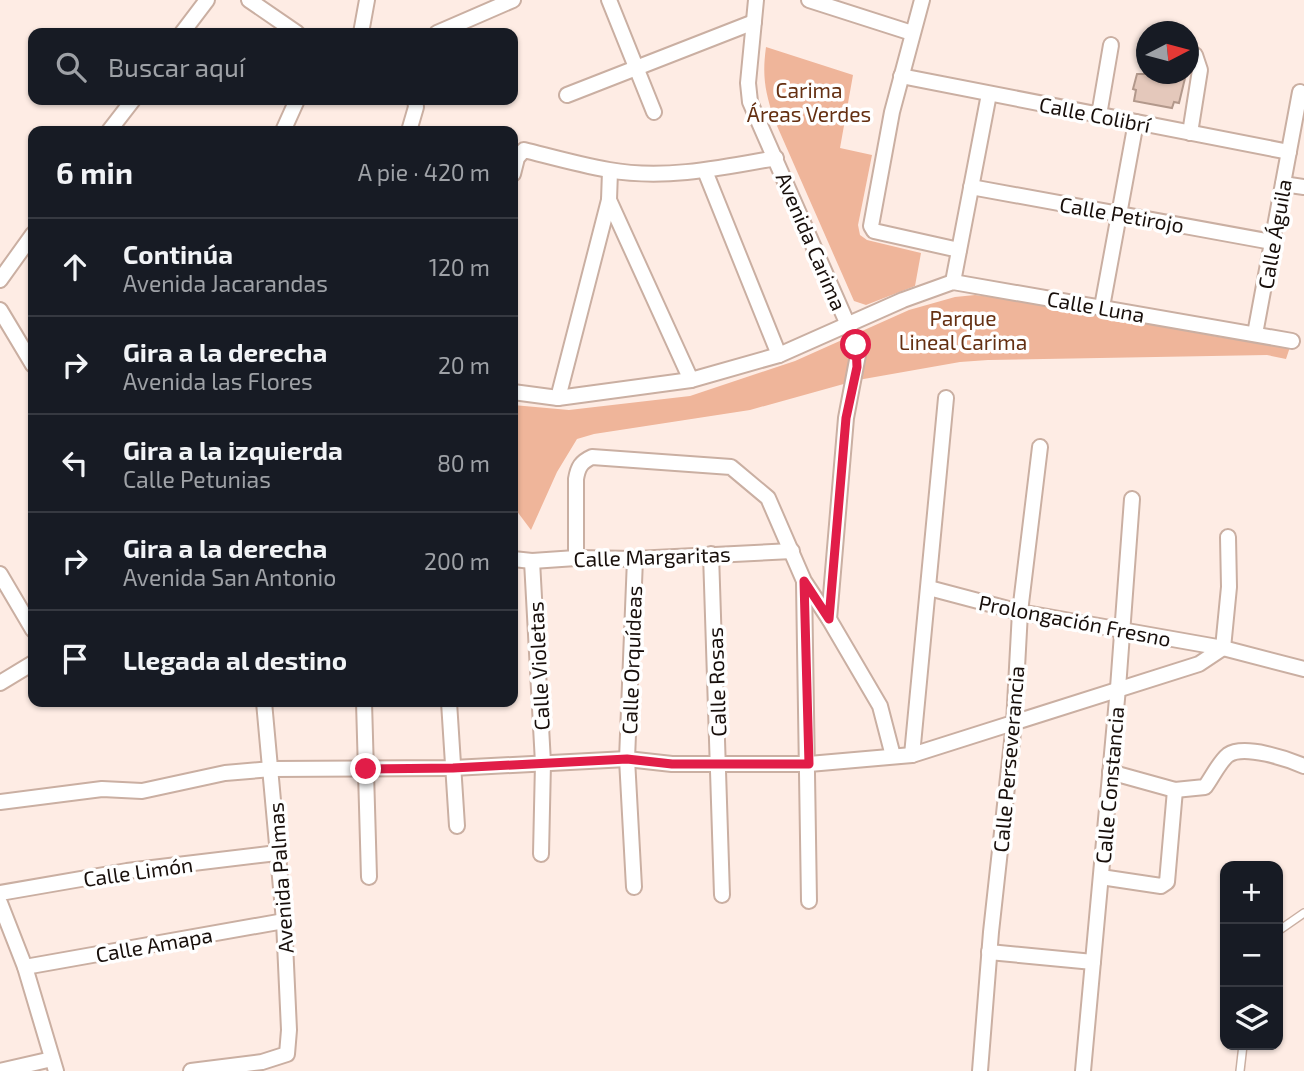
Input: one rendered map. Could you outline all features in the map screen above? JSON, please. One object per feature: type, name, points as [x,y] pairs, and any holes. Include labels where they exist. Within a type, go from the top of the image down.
[{"type":"street","points":[[186,28],[207,0]]},
{"type":"street","points":[[249,0],[290,28]]},
{"type":"street","points":[[362,28],[367,0]]},
{"type":"street","points":[[449,28],[513,0]]},
{"type":"street","points":[[609,0],[654,112]]},
{"type":"street","name":"Avenida Carima","points":[[756,0],[748,83],[750,102],[848,325],[858,355],[846,418],[829,619]]},
{"type":"street","points":[[809,0],[912,33]]},
{"type":"street","points":[[922,0],[892,112],[871,226],[874,231],[959,250]]},
{"type":"street","points":[[567,95],[754,22]]},
{"type":"street","points":[[1099,115],[1111,45]]},
{"type":"street","name":"Calle Colibrí","points":[[901,76],[1289,152]]},
{"type":"street","points":[[1190,132],[1198,84]]},
{"type":"street","name":"Calle Águila","points":[[1255,334],[1300,92]]},
{"type":"street","points":[[953,282],[989,94]]},
{"type":"street","points":[[114,126],[129,105]]},
{"type":"street","points":[[285,126],[295,105]]},
{"type":"street","points":[[411,126],[416,105]]},
{"type":"street","points":[[1102,307],[1136,122]]},
{"type":"street","points":[[518,157],[524,150],[610,171],[657,173],[705,171],[776,158]]},
{"type":"street","points":[[558,398],[609,200],[610,171]]},
{"type":"street","points":[[705,171],[779,355]]},
{"type":"street","points":[[1283,184],[1304,187]]},
{"type":"street","name":"Calle Petirojo","points":[[971,187],[1272,242]]},
{"type":"street","points":[[609,200],[691,380]]},
{"type":"street","points":[[0,280],[28,241]]},
{"type":"street","name":"Calle Luna","points":[[518,393],[558,398],[691,380],[779,355],[903,300],[953,282],[1292,341]]},
{"type":"street","points":[[0,310],[28,357]]},
{"type":"street","points":[[912,755],[946,397]]},
{"type":"street","name":"Calle Perseverancia","points":[[980,1071],[989,952],[1014,723],[1020,612],[1040,447]]},
{"type":"street","points":[[576,558],[576,479],[578,468],[584,461],[592,457],[731,467],[768,498],[804,581],[880,706],[892,757]]},
{"type":"street","name":"Calle Constancia","points":[[1083,1071],[1118,688],[1132,499]]},
{"type":"street","points":[[0,802],[102,789],[142,791],[225,773],[272,769],[453,768],[627,759],[672,764],[809,764],[912,755],[1199,664],[1223,648],[1229,587],[1228,537]]},
{"type":"street","name":"Calle Margaritas","points":[[518,560],[635,559],[792,551]]},
{"type":"street","name":"Calle Rosas","points":[[711,554],[722,895]]},
{"type":"street","name":"Calle Orquídeas","points":[[634,887],[627,759],[635,559]]},
{"type":"street","name":"Calle Violetas","points":[[532,561],[543,763],[541,854]]},
{"type":"street","points":[[0,574],[28,622]]},
{"type":"street","points":[[804,581],[810,901]]},
{"type":"street","name":"Prolongación Fresno","points":[[929,588],[1020,612],[1223,648],[1304,668]]},
{"type":"street","points":[[0,683],[28,666]]},
{"type":"street","name":"Avenida Palmas","points":[[191,1071],[262,1062],[287,1054],[289,1030],[284,921],[265,707]]},
{"type":"street","points":[[365,707],[369,877]]},
{"type":"street","points":[[449,707],[457,826]]},
{"type":"street","points":[[1110,772],[1175,790],[1205,787],[1229,754],[1243,751],[1284,757],[1304,766]]},
{"type":"street","points":[[1101,877],[1161,886],[1167,881],[1175,790]]},
{"type":"street","name":"Calle Limón","points":[[0,893],[127,871],[277,853]]},
{"type":"street","points":[[0,903],[25,967],[54,1065],[0,1071]]},
{"type":"street","name":"Calle Amapa","points":[[25,967],[284,921]]},
{"type":"street","points":[[989,952],[1093,962]]},
{"type":"lane","points":[[1283,928],[1304,913]]},
{"type":"lane","points":[[1240,1071],[1242,1050]]},
{"type":"green space","name":"Carima Áreas Verdes","points":[[766,47],[853,75],[840,148],[872,155],[858,225],[860,235],[867,240],[921,253],[915,286],[866,305],[854,301],[774,119],[765,83]]},
{"type":"green space","name":"Parque Lineal Carima","points":[[975,295],[1019,300],[1219,337],[1290,347],[1286,359],[1267,355],[960,362],[858,380],[750,410],[594,434],[577,439],[557,472],[531,530],[518,513],[518,405],[569,410],[690,396],[795,361],[909,310],[955,297]]},
{"type":"building","points":[[1136,78],[1136,84],[1184,84],[1179,103],[1174,102],[1172,108],[1134,101],[1136,90],[1133,89]]},
{"type":"route","points":[[366,769],[453,768],[627,759],[672,764],[809,764],[804,581],[829,619],[846,418],[857,367],[856,345]]}]
